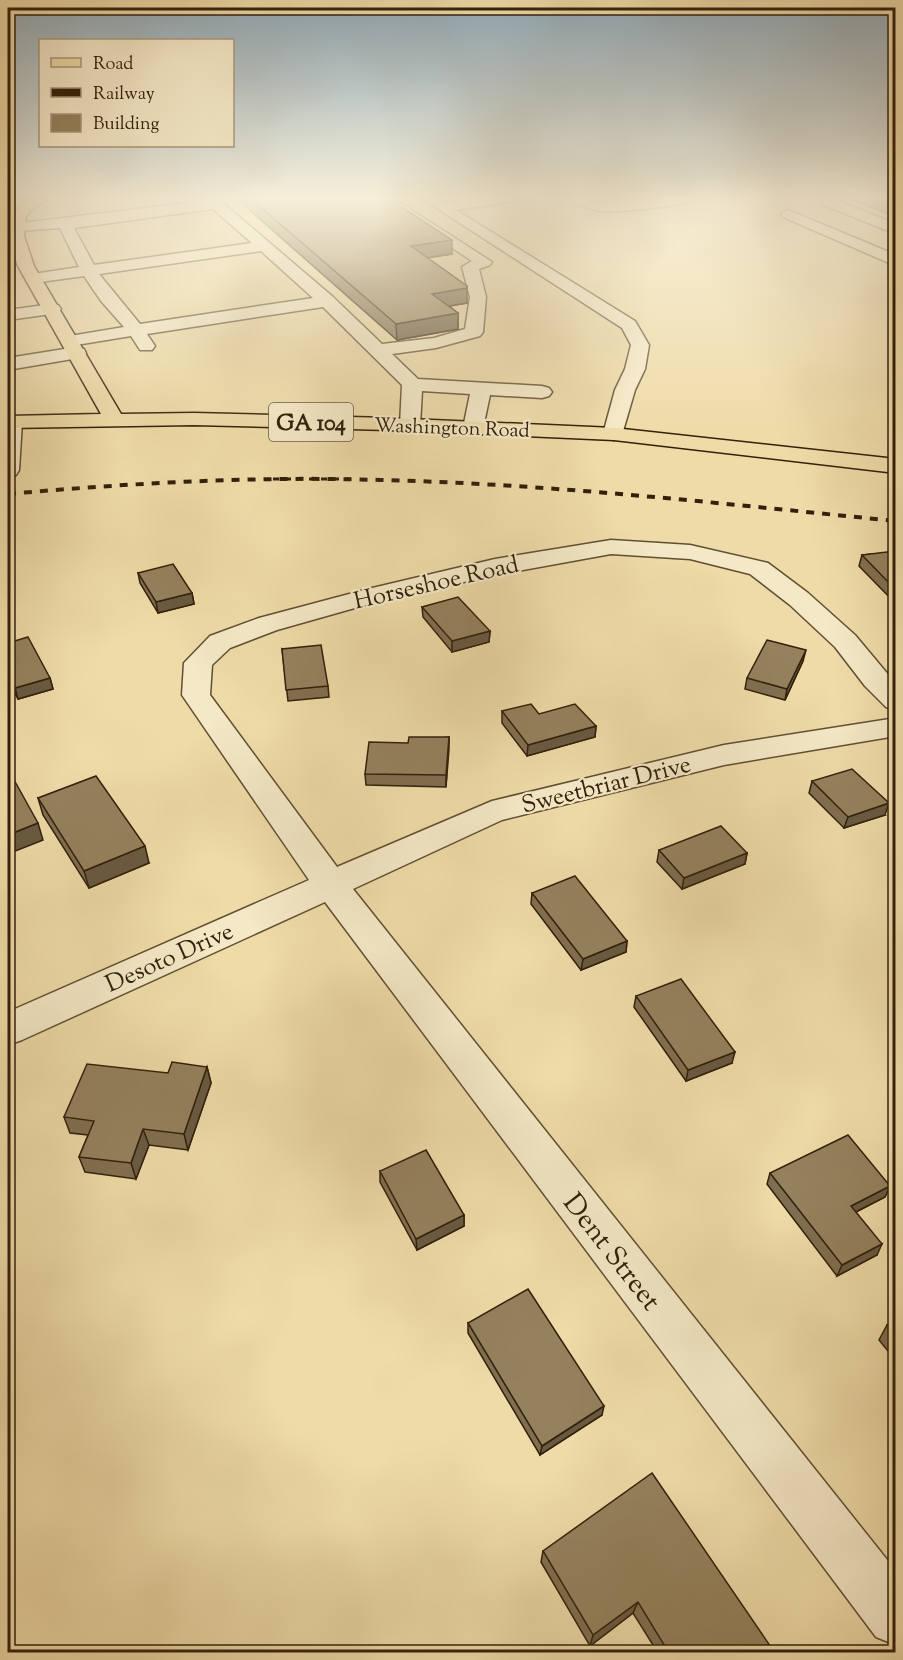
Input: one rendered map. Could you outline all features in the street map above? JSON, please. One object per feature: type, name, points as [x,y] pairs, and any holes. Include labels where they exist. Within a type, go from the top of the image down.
[{"type":"main road","points":[[33,278],[114,419]]},
{"type":"main road","name":"Washington Road","points":[[10,422],[114,419],[410,425],[614,435],[896,466]]},
{"type":"street","points":[[33,278],[53,275]]},
{"type":"street","points":[[92,275],[141,338]]},
{"type":"street","points":[[298,275],[380,350],[412,384],[542,392]]},
{"type":"street","points":[[380,350],[436,344],[474,332],[478,297],[472,275]]},
{"type":"street","points":[[551,275],[629,325],[640,345],[634,369],[625,390],[614,435]]},
{"type":"street","points":[[124,315],[311,287]]},
{"type":"street","points":[[8,297],[12,315],[52,309]]},
{"type":"street","points":[[10,358],[141,338],[327,301]]},
{"type":"street","points":[[436,344],[436,385]]},
{"type":"street","points":[[410,425],[412,384]]},
{"type":"street","points":[[473,428],[481,388]]},
{"type":"street","points":[[8,470],[10,422]]},
{"type":"street","name":"Horseshoe Road","points":[[331,885],[196,695],[198,663],[220,642],[268,624],[377,594],[495,567],[611,547],[690,552],[759,568],[799,599],[845,641],[875,680],[896,701]]},
{"type":"street","name":"Sweetbriar Drive","points":[[331,885],[492,812],[724,755],[896,727]]},
{"type":"street","name":"Desoto Drive","points":[[8,1029],[331,885]]},
{"type":"street","name":"Dent Street","points":[[331,885],[896,1617]]},
{"type":"building","points":[[340,275],[452,275],[467,286],[467,288],[432,294],[458,313],[396,324]]},
{"type":"building","points":[[896,552],[896,590],[862,555]]},
{"type":"building","points":[[173,564],[192,593],[156,602],[138,573]]},
{"type":"building","points":[[458,597],[490,631],[452,641],[422,607]]},
{"type":"building","points":[[28,637],[50,678],[15,688],[8,674],[8,643]]},
{"type":"building","points":[[767,640],[806,650],[787,689],[747,678]]},
{"type":"building","points":[[321,645],[328,686],[286,690],[282,649]]},
{"type":"building","points":[[531,704],[539,714],[575,704],[596,726],[528,745],[502,711]]},
{"type":"building","points":[[409,737],[449,737],[446,775],[365,774],[369,742],[408,743]]},
{"type":"building","points":[[8,769],[38,823],[8,835]]},
{"type":"building","points":[[852,769],[889,803],[848,817],[812,781]]},
{"type":"building","points":[[96,776],[145,846],[84,871],[38,798]]},
{"type":"building","points":[[721,826],[747,853],[684,878],[659,850]]},
{"type":"building","points":[[575,876],[627,941],[583,959],[532,893]]},
{"type":"building","points":[[681,979],[735,1052],[688,1070],[636,996]]},
{"type":"building","points":[[172,1062],[207,1067],[184,1134],[143,1129],[131,1163],[79,1157],[94,1121],[64,1117],[87,1064],[168,1073]]},
{"type":"building","points":[[848,1135],[890,1186],[851,1206],[882,1244],[842,1265],[770,1173]]},
{"type":"building","points":[[426,1150],[464,1215],[416,1239],[380,1171]]},
{"type":"building","points":[[528,1289],[604,1406],[542,1446],[468,1323]]},
{"type":"building","points":[[896,1320],[896,1336],[887,1325]]},
{"type":"building","points":[[652,1473],[775,1653],[669,1653],[638,1602],[593,1635],[543,1551]]},
{"type":"railway","points":[[273,479],[287,479]]},
{"type":"railway","points":[[8,494],[194,481],[287,479]]},
{"type":"railway","points":[[287,479],[334,479]]},
{"type":"railway","points":[[334,479],[352,479]]},
{"type":"railway","points":[[334,479],[445,482],[574,490],[896,521]]}]
